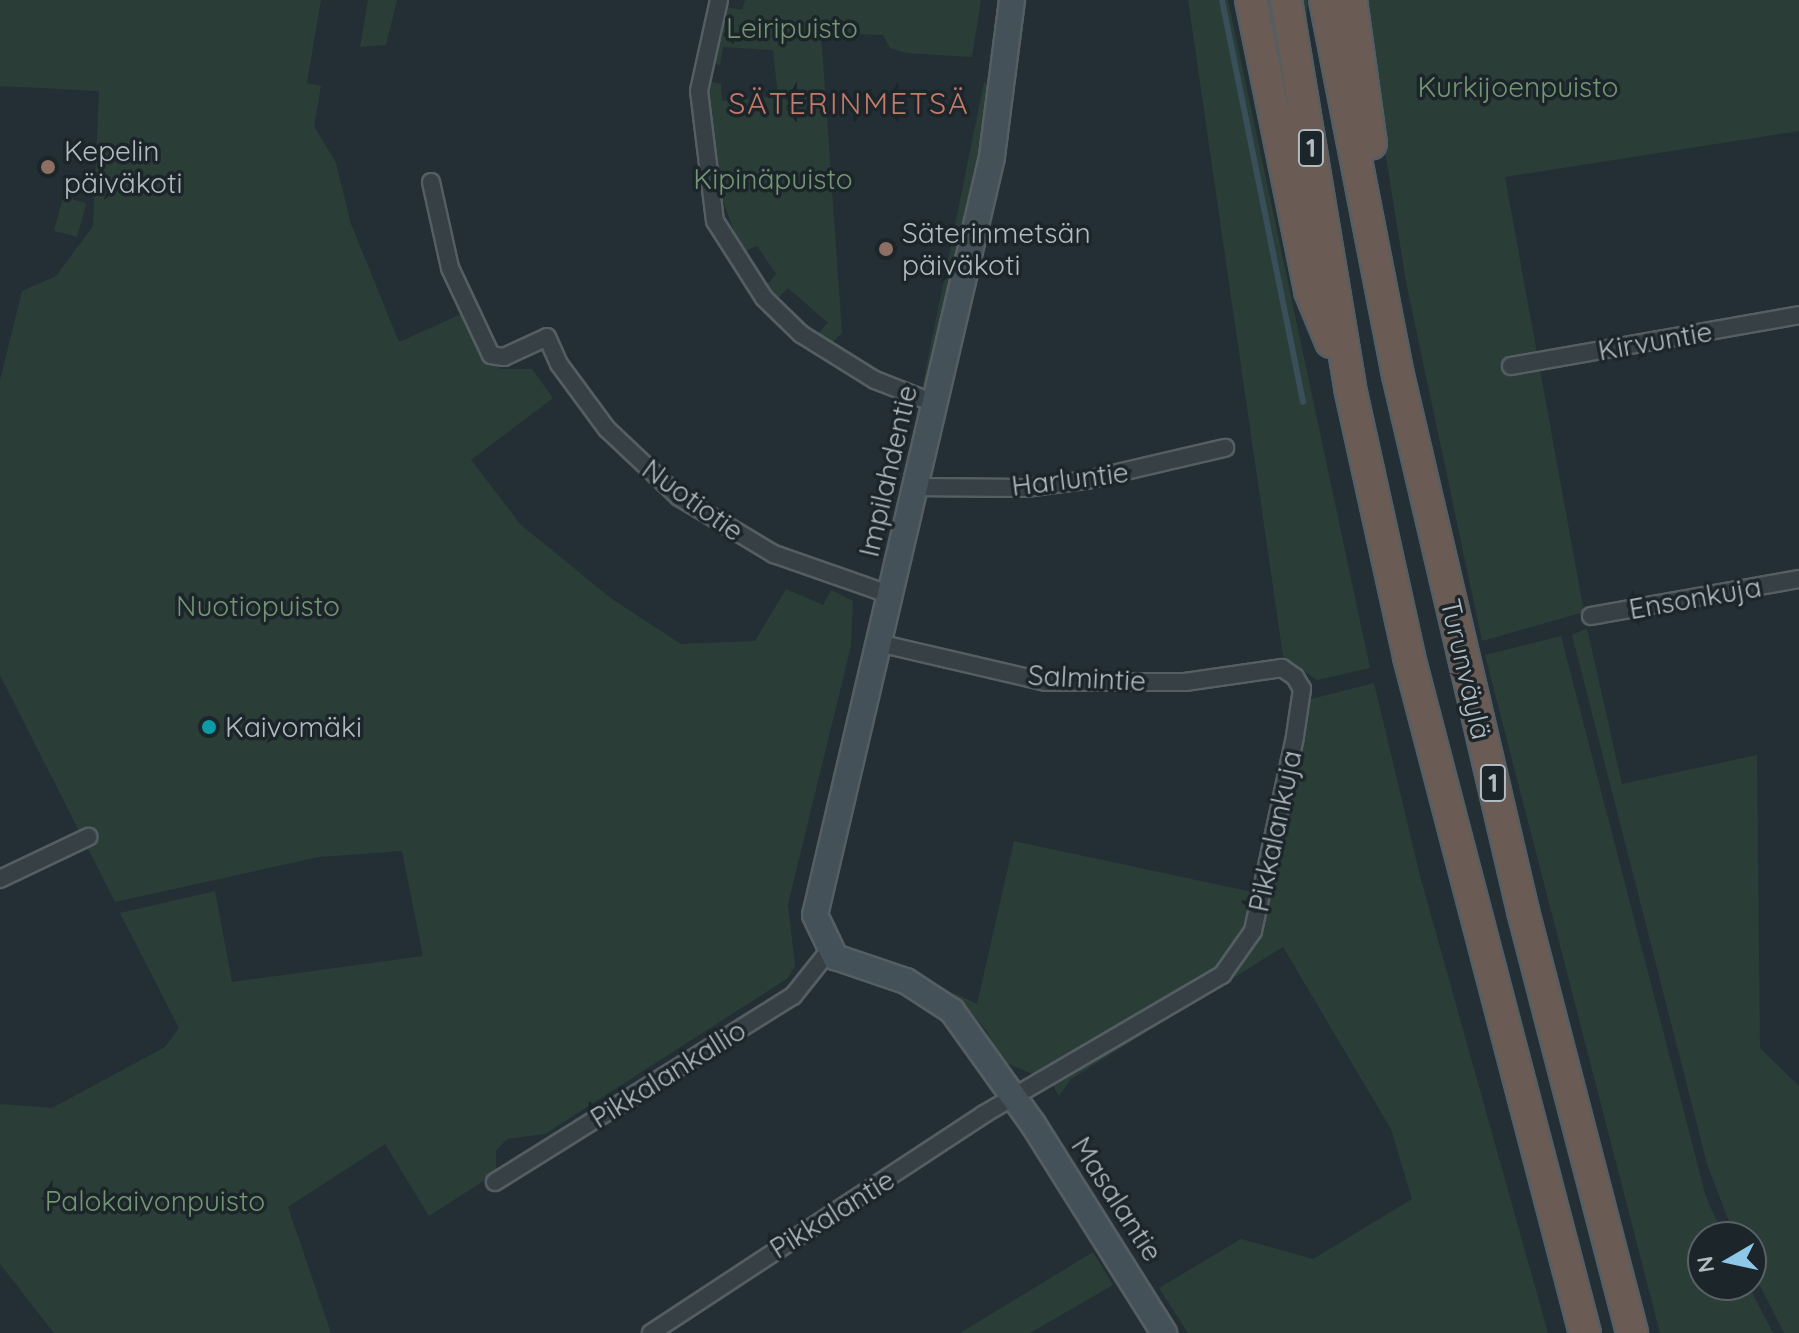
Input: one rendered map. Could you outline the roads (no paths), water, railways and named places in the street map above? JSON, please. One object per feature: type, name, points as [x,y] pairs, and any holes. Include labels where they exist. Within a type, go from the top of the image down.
[{"type":"highway","points":[[1251,0],[1310,291],[1350,388]]},
{"type":"highway","name":"Turunväylä","points":[[1286,0],[1350,388],[1468,895],[1585,1333]]},
{"type":"highway","name":"Turunväylä","points":[[1325,0],[1369,230],[1523,911],[1632,1333]]},
{"type":"highway","points":[[1351,0],[1371,145],[1369,230]]},
{"type":"street","points":[[719,0],[699,91],[715,221],[764,298],[801,334],[875,380],[934,403]]},
{"type":"street","name":"Impilahdentie","points":[[828,952],[815,915],[817,898],[992,157],[1012,0]]},
{"type":"street","name":"Nuotiotie","points":[[431,182],[450,268],[487,351],[504,357],[547,337],[559,364],[607,429],[679,497],[774,554],[891,595]]},
{"type":"street","name":"Kirvuntie","points":[[1511,366],[1799,315]]},
{"type":"street","name":"Harluntie","points":[[913,487],[1026,488],[1087,480],[1225,448]]},
{"type":"street","name":"Ensonkuja","points":[[1591,616],[1799,579]]},
{"type":"street","name":"Salmintie","points":[[879,643],[1046,682],[1185,682],[1282,668],[1295,677]]},
{"type":"street","name":"Pikkalankuja","points":[[1016,1101],[1222,975],[1253,931],[1295,736],[1302,689],[1295,677]]},
{"type":"street","points":[[0,879],[88,837]]},
{"type":"street","name":"Masalantie","points":[[828,952],[933,995],[970,1031],[1164,1333]]},
{"type":"street","name":"Pikkalankallio","points":[[495,1182],[793,996],[828,952]]},
{"type":"street","name":"Pikkalantie","points":[[651,1333],[984,1114],[1016,1101]]},
{"type":"waterway","points":[[1222,0],[1303,402]]},
{"type":"place","name":"Kepelin päiväkoti","points":[[48,167]]},
{"type":"place","name":"Säterinmetsän päiväkoti","points":[[886,249]]},
{"type":"place","name":"Kaivomäki","points":[[209,727]]},
{"type":"district","name":"SÄTERINMETSÄ","points":[[849,103]]},
{"type":"park label","name":"Leiripuisto","points":[[792,28]]},
{"type":"park label","name":"Kurkijoenpuisto","points":[[1518,87]]},
{"type":"park label","name":"Kipinäpuisto","points":[[773,179]]},
{"type":"park label","name":"Nuotiopuisto","points":[[258,606]]},
{"type":"park label","name":"Palokaivonpuisto","points":[[155,1201]]}]
